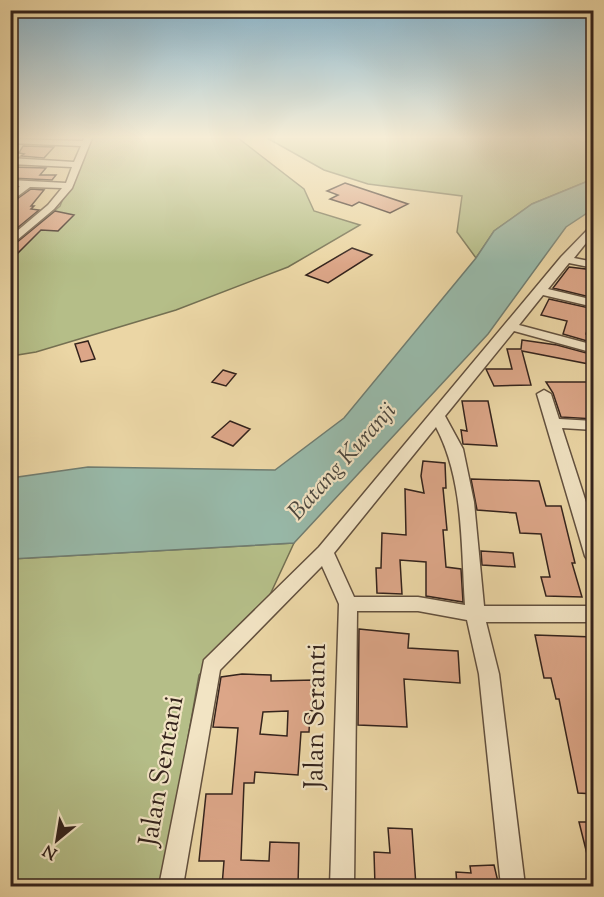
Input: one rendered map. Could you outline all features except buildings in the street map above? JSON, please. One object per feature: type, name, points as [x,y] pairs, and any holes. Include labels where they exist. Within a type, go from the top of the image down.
[{"type":"street","points":[[10,243],[51,207],[69,186],[71,180]]},
{"type":"street","points":[[10,183],[69,186]]},
{"type":"street","points":[[10,200],[28,184]]},
{"type":"street","points":[[325,552],[592,228]]},
{"type":"street","points":[[565,259],[594,265]]},
{"type":"street","points":[[541,291],[594,304]]},
{"type":"street","points":[[511,327],[594,348]]},
{"type":"street","points":[[544,394],[594,556]]},
{"type":"street","points":[[437,415],[448,432],[458,460],[466,502],[475,614],[489,674],[513,886]]},
{"type":"street","points":[[553,423],[594,426]]},
{"type":"street","name":"Jalan Seranti","points":[[325,552],[348,604],[342,886]]},
{"type":"street","name":"Jalan Sentani","points":[[171,886],[211,666],[325,552]]},
{"type":"street","points":[[348,604],[418,604],[475,614],[594,614]]},
{"type":"green space","points":[[70,180],[292,180],[304,189],[314,211],[360,225],[288,267],[176,310],[36,352],[11,356],[10,248],[60,206]]},
{"type":"green space","points":[[355,180],[591,180],[532,204],[494,231],[476,258],[457,232],[462,196],[368,184]]},
{"type":"green space","points":[[294,543],[268,599],[199,675],[162,886],[11,886],[11,559]]},
{"type":"water","name":"Batang Kuranji","points":[[593,180],[593,209],[566,227],[488,334],[294,543],[11,559],[11,478],[88,467],[275,470],[344,418],[476,258],[494,231],[532,204]]}]
